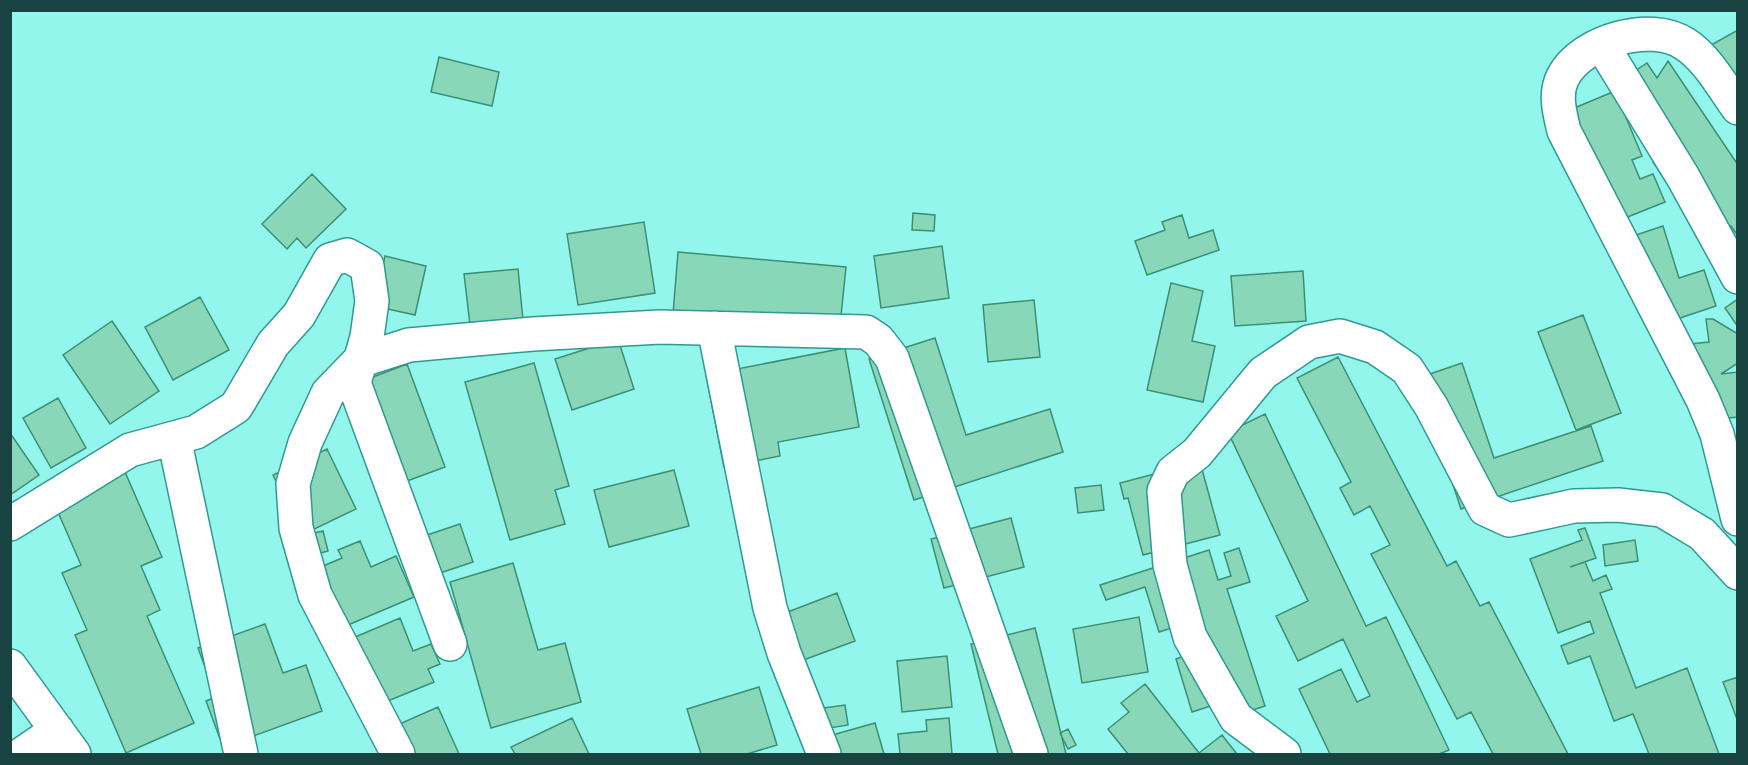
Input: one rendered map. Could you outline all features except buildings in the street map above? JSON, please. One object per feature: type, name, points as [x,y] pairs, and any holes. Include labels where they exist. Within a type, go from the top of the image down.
[{"type":"street","points":[[1737,108],[1707,65],[1684,43],[1649,33],[1612,40],[1579,57],[1562,78],[1557,103],[1564,131],[1703,400],[1717,434],[1737,519]]},
{"type":"street","points":[[1602,45],[1683,177],[1737,277]]},
{"type":"street","points":[[10,524],[130,450],[196,432],[236,406],[273,344],[299,315],[330,260],[347,255],[367,266],[372,302],[367,337],[354,382],[450,644]]},
{"type":"street","points":[[398,754],[315,595],[296,528],[293,484],[305,443],[328,393],[359,361],[409,345],[660,327],[866,332],[878,340],[892,358],[1031,754]]},
{"type":"street","points":[[714,328],[770,608],[784,653],[824,754]]},
{"type":"street","points":[[1284,754],[1236,717],[1190,637],[1170,565],[1164,491],[1173,472],[1197,453],[1263,374],[1309,342],[1340,336],[1376,347],[1407,369],[1431,406],[1485,509],[1509,520],[1574,506],[1618,505],[1662,510],[1702,534],[1737,573]]},
{"type":"street","points":[[174,438],[241,754]]},
{"type":"street","points":[[10,666],[65,742],[22,754]]}]
